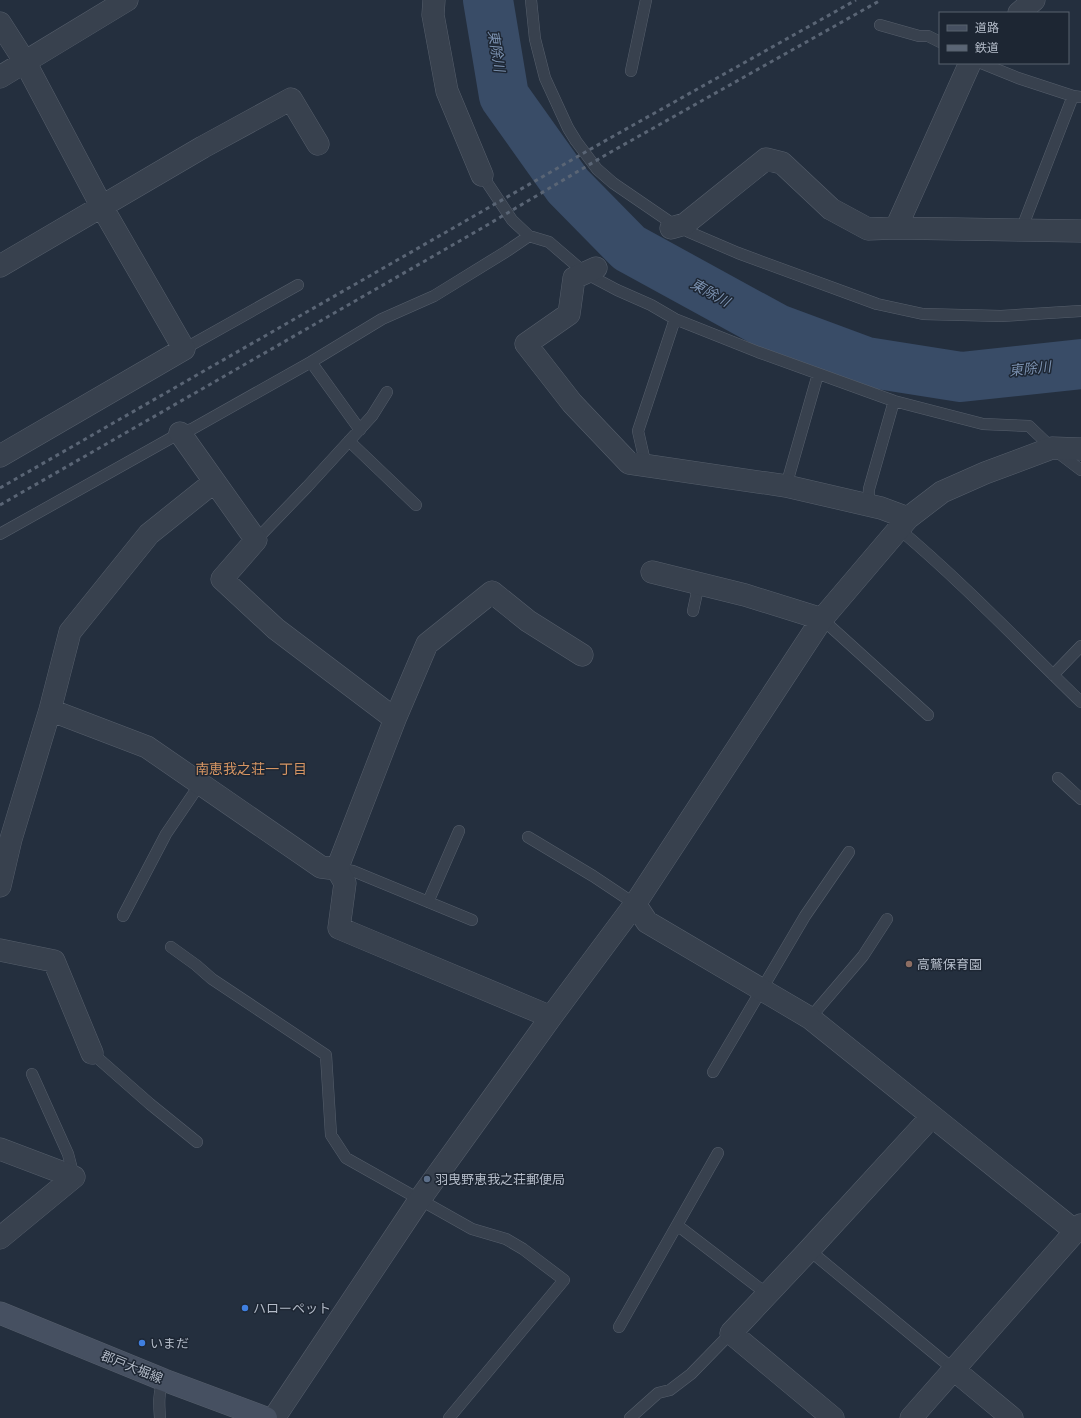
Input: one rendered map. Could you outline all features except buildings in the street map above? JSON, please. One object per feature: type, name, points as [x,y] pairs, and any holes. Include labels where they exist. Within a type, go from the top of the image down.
[{"type":"main road","name":"郡戸大堀線","points":[[0,1313],[164,1380],[266,1418]]},
{"type":"street","points":[[0,77],[126,0]]},
{"type":"street","points":[[434,0],[433,15],[447,91],[482,175]]},
{"type":"street","points":[[1020,12],[1034,0]]},
{"type":"street","points":[[0,23],[25,62],[102,207],[184,349],[0,456]]},
{"type":"street","points":[[896,228],[970,64]]},
{"type":"street","points":[[0,266],[203,147],[292,99],[318,144]]},
{"type":"street","points":[[675,227],[686,224],[766,158],[782,163],[831,209],[868,229],[896,228],[1081,231]]},
{"type":"street","points":[[591,270],[574,278],[569,314],[526,344],[572,403],[629,463],[786,486],[881,508],[904,524]]},
{"type":"street","points":[[180,433],[256,540],[222,579],[276,629],[395,719]]},
{"type":"street","points":[[274,1418],[420,1199],[550,1017],[635,904],[822,619],[904,524],[942,492],[985,473],[1052,448],[1081,449]]},
{"type":"street","points":[[0,886],[11,840],[50,710],[70,632],[149,534],[214,482]]},
{"type":"street","points":[[652,572],[745,595],[822,619]]},
{"type":"street","points":[[337,869],[395,719],[427,644],[492,592],[528,621],[582,655]]},
{"type":"street","points":[[50,710],[147,747],[321,867],[337,869]]},
{"type":"street","points":[[337,869],[345,883],[339,928],[550,1017]]},
{"type":"street","points":[[635,904],[647,922],[810,1018],[1079,1231],[911,1418]]},
{"type":"street","points":[[0,950],[54,961],[92,1053]]},
{"type":"street","points":[[833,1418],[731,1333],[932,1116]]},
{"type":"street","points":[[0,1149],[74,1177],[0,1238]]},
{"type":"street","points":[[954,1369],[1012,1418]]},
{"type":"lane","points":[[531,0],[535,39],[545,78],[568,128],[576,141],[597,169],[613,183],[675,227],[738,253],[877,304],[923,314],[1001,316],[1081,311]]},
{"type":"lane","points":[[631,71],[646,0]]},
{"type":"lane","points":[[880,25],[920,36],[928,36],[939,42]]},
{"type":"lane","points":[[983,64],[1018,78],[1077,96],[1022,230]]},
{"type":"lane","points":[[482,175],[512,220],[529,236],[549,242],[591,270],[617,290],[651,305],[675,319],[758,352],[894,401],[983,424],[1029,426],[1052,448],[1081,470]]},
{"type":"lane","points":[[0,534],[180,433],[192,429],[311,362],[382,319],[434,296],[508,251],[529,236]]},
{"type":"lane","points":[[184,349],[298,285]]},
{"type":"lane","points":[[646,466],[638,431],[675,319]]},
{"type":"lane","points":[[311,362],[360,430]]},
{"type":"lane","points":[[786,486],[818,374]]},
{"type":"lane","points":[[256,540],[360,430],[372,416],[387,392]]},
{"type":"lane","points":[[868,505],[869,489],[894,401]]},
{"type":"lane","points":[[350,441],[416,505]]},
{"type":"lane","points":[[904,524],[925,552],[1081,702]]},
{"type":"lane","points":[[693,611],[699,584]]},
{"type":"lane","points":[[822,619],[928,715]]},
{"type":"lane","points":[[1053,674],[1081,646]]},
{"type":"lane","points":[[1058,778],[1081,799]]},
{"type":"lane","points":[[123,916],[166,834],[200,784]]},
{"type":"lane","points":[[428,902],[459,831]]},
{"type":"lane","points":[[528,837],[594,876],[635,904]]},
{"type":"lane","points":[[713,1072],[805,916],[848,852]]},
{"type":"lane","points":[[337,869],[353,871],[472,920]]},
{"type":"lane","points":[[810,1018],[862,956],[888,919]]},
{"type":"lane","points":[[171,947],[196,964],[212,979],[326,1055],[331,1135],[346,1158],[472,1229],[506,1238],[564,1280],[449,1418]]},
{"type":"lane","points":[[92,1053],[150,1104],[197,1142]]},
{"type":"lane","points":[[32,1074],[68,1154],[74,1177]]},
{"type":"lane","points":[[619,1326],[718,1153]]},
{"type":"lane","points":[[677,1225],[768,1294]]},
{"type":"lane","points":[[809,1250],[954,1369]]},
{"type":"lane","points":[[630,1418],[658,1393],[670,1390],[691,1374],[731,1333]]},
{"type":"lane","points":[[160,1418],[160,1388],[164,1380]]},
{"type":"waterway","name":"東除川","points":[[488,0],[504,96],[568,186],[629,248],[777,329],[866,362],[961,377],[1081,364]]},
{"type":"railway","points":[[0,488],[603,142],[856,0]]},
{"type":"railway","points":[[0,505],[477,231],[609,153],[881,0]]},
{"type":"place","name":"高鷲保育園","points":[[909,964]]},
{"type":"place","name":"羽曳野恵我之荘郵便局","points":[[427,1179]]},
{"type":"place","name":"ハローペット","points":[[245,1308]]},
{"type":"place","name":"いまだ","points":[[142,1343]]},
{"type":"district","name":"南恵我之荘一丁目","points":[[251,769]]}]
